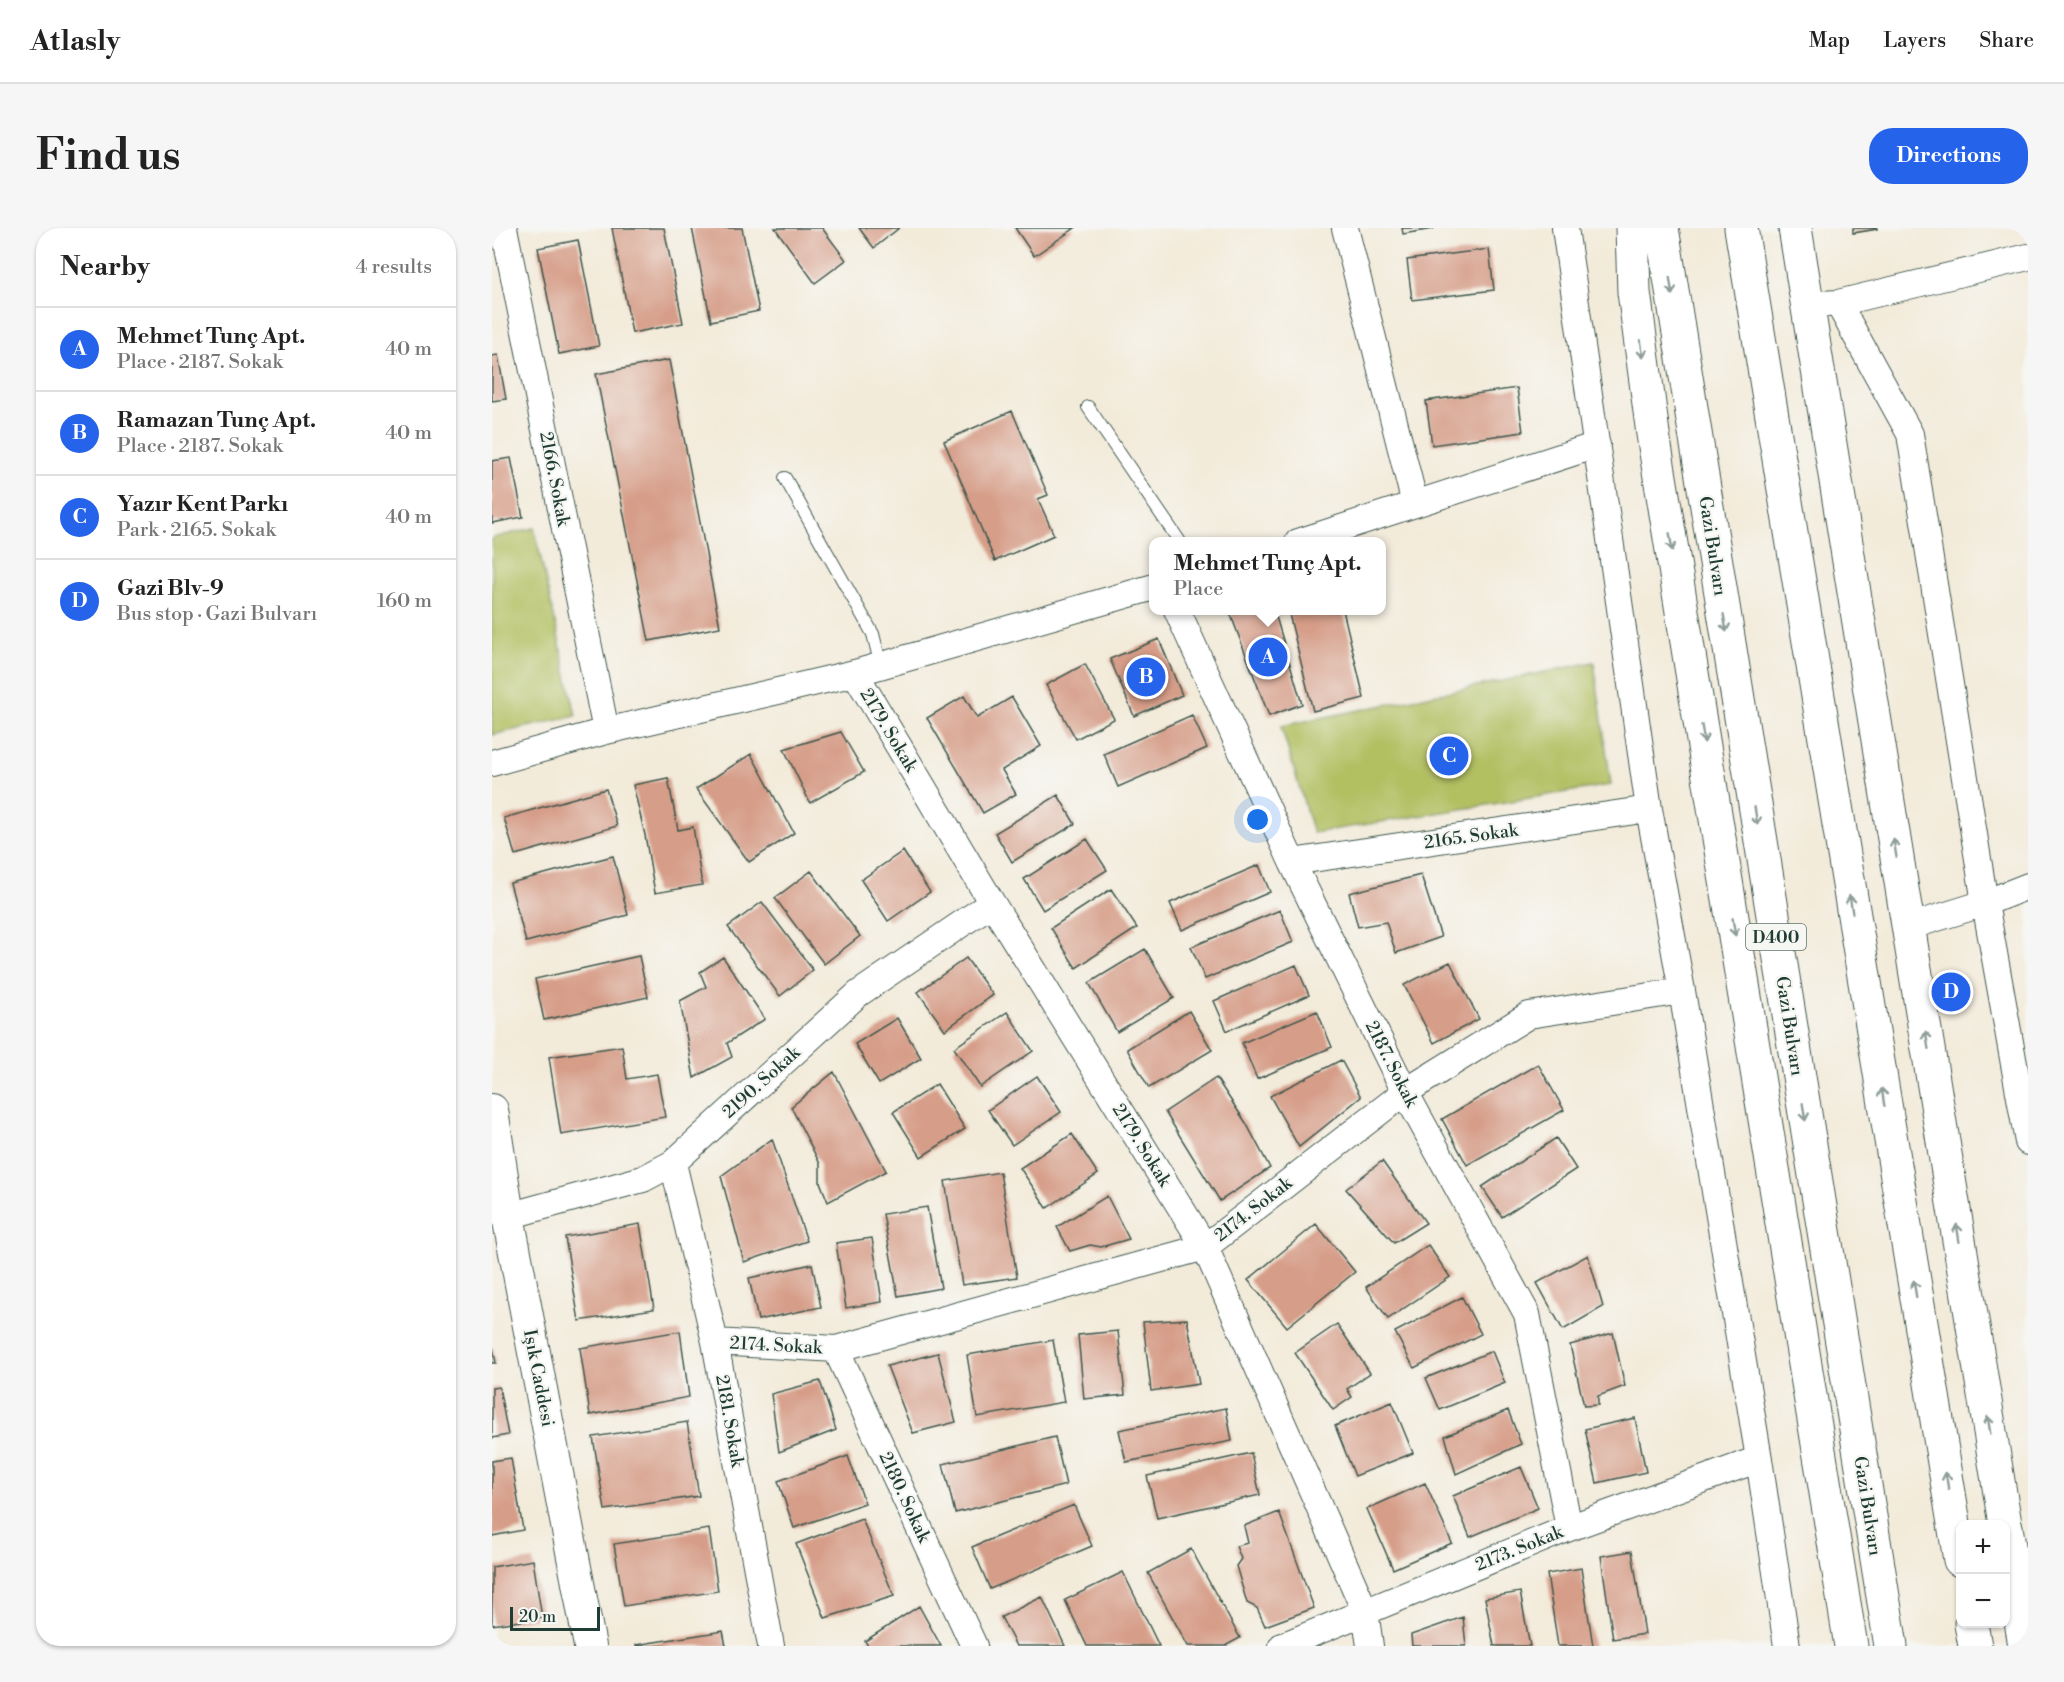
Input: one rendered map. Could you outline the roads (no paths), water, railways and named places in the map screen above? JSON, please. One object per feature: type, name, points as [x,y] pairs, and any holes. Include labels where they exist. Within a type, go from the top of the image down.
[{"type":"highway","points":[[1632,228],[1634,292],[1653,434],[1851,1646]]},
{"type":"highway","name":"Gazi Bulvarı","points":[[1662,228],[1891,1646]]},
{"type":"highway","points":[[1741,228],[1956,1536]]},
{"type":"highway","points":[[1795,228],[1822,304],[1908,927],[2004,1520]]},
{"type":"highway","points":[[2010,1556],[2025,1646]]},
{"type":"highway","points":[[1972,1628],[1975,1646]]},
{"type":"street","name":"2166. Sokak","points":[[504,228],[606,731]]},
{"type":"street","points":[[1345,228],[1415,504]]},
{"type":"street","points":[[1565,228],[1649,809],[1682,991],[1759,1459],[1787,1646]]},
{"type":"street","points":[[2028,257],[1822,304],[1910,434],[1985,903],[2028,1142]]},
{"type":"street","points":[[1313,537],[1597,445]]},
{"type":"street","points":[[492,763],[606,731],[855,673],[1149,588]]},
{"type":"street","name":"2187. Sokak","points":[[1179,615],[1292,862],[1405,1092],[1527,1314],[1569,1528]]},
{"type":"street","name":"2179. Sokak","points":[[855,673],[992,903],[1205,1247],[1365,1611],[1370,1646]]},
{"type":"street","name":"2165. Sokak","points":[[1292,862],[1649,809]]},
{"type":"street","points":[[1908,927],[1985,903],[2028,886]]},
{"type":"street","name":"2190. Sokak","points":[[508,1216],[643,1179],[673,1162],[858,994],[992,903]]},
{"type":"street","name":"2174. Sokak","points":[[715,1342],[836,1349],[1205,1247],[1405,1092],[1529,1015],[1682,991]]},
{"type":"street","name":"Işık Caddesi","points":[[492,1110],[508,1216],[588,1646]]},
{"type":"street","name":"2181. Sokak","points":[[673,1162],[715,1342],[771,1646]]},
{"type":"street","name":"2180. Sokak","points":[[836,1349],[974,1646]]},
{"type":"street","name":"2173. Sokak","points":[[1282,1646],[1569,1528],[1759,1459]]},
{"type":"lane","points":[[1088,407],[1177,537]]},
{"type":"lane","points":[[784,478],[873,634],[881,666]]},
{"type":"place","name":"Mehmet Tunç Apt.","points":[[1268,657]]},
{"type":"place","name":"Ramazan Tunç Apt.","points":[[1146,677]]},
{"type":"place","name":"Yazır Kent Parkı","points":[[1449,756]]},
{"type":"place","name":"Gazi̇ Blv-9","points":[[1951,992]]}]
